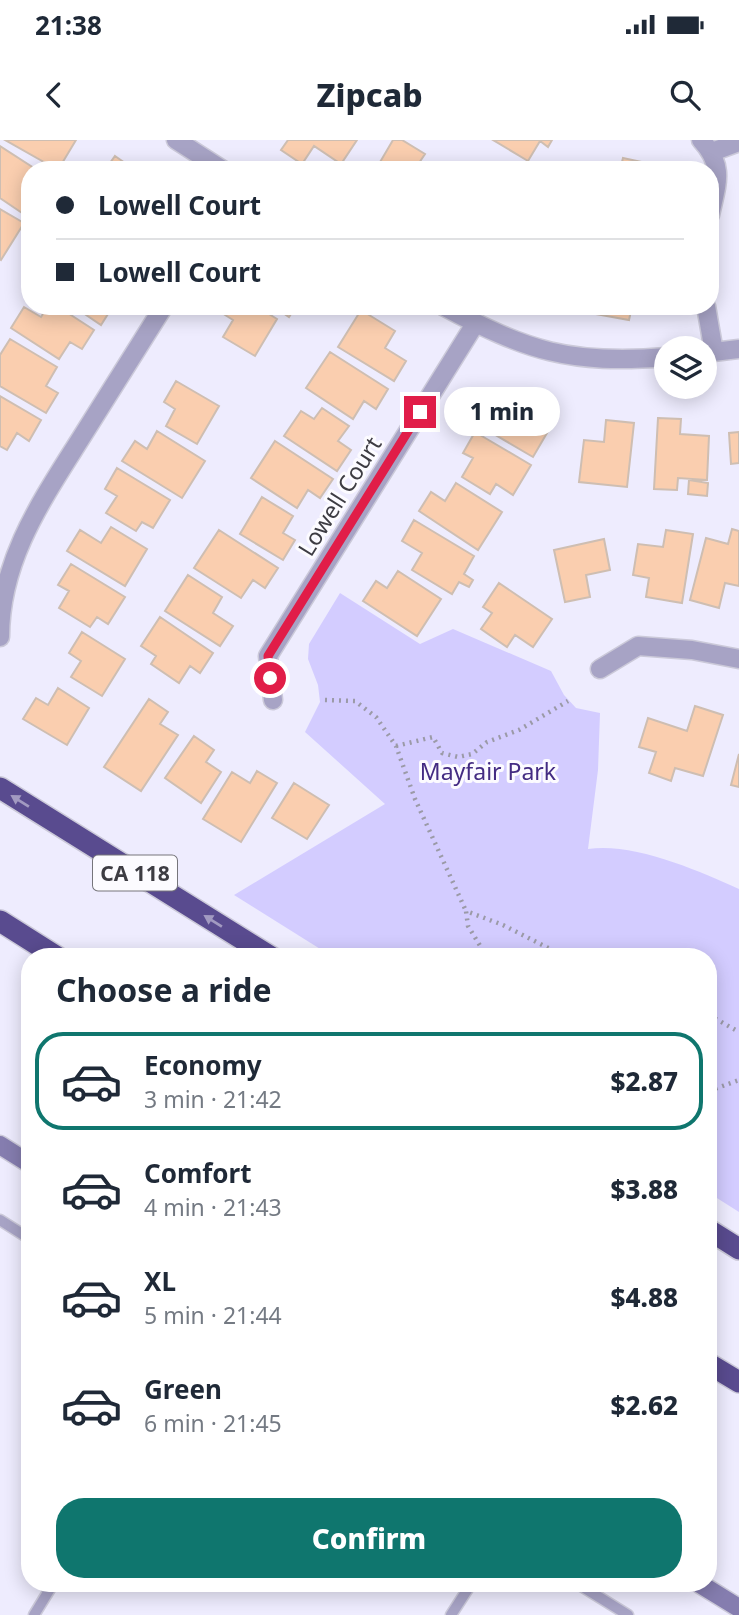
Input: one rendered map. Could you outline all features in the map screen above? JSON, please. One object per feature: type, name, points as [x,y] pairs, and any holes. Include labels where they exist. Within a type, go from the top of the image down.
[{"type":"highway","name":"CA 118","points":[[0,788],[257,948]]},
{"type":"highway","points":[[0,922],[42,948]]},
{"type":"highway","points":[[717,1235],[739,1249]]},
{"type":"highway","points":[[717,1369],[739,1382]]},
{"type":"street","points":[[176,140],[209,161]]},
{"type":"street","points":[[707,146],[739,142]]},
{"type":"street","points":[[0,637],[0,607],[12,559],[33,514],[158,315]]},
{"type":"street","points":[[459,315],[516,343],[560,356],[605,361],[654,357]]},
{"type":"street","points":[[707,315],[708,336]]},
{"type":"street","name":"Lowell Court","points":[[273,700],[268,656],[475,324]]},
{"type":"street","points":[[717,352],[739,349]]},
{"type":"street","points":[[600,669],[638,646],[692,650],[739,659]]},
{"type":"street","points":[[0,1146],[21,1159]]},
{"type":"street","points":[[712,1592],[739,1608]]},
{"type":"lane","points":[[0,1220],[21,1233]]},
{"type":"lane","points":[[34,1615],[48,1592]]},
{"type":"lane","points":[[452,1615],[466,1592]]},
{"type":"lane","points":[[591,1592],[628,1615]]},
{"type":"path","points":[[325,700],[355,701],[376,717],[396,746],[415,799],[466,911],[468,926],[482,948]]},
{"type":"path","points":[[396,746],[433,737],[442,753],[458,757],[472,754],[487,742],[519,730],[568,701]]},
{"type":"path","points":[[466,911],[503,925],[548,948]]},
{"type":"path","points":[[717,1020],[739,1032]]},
{"type":"path","points":[[717,1088],[739,1080]]},
{"type":"green space","name":"Mayfair Park","points":[[340,593],[420,644],[453,629],[551,671],[564,695],[576,708],[600,713],[598,770],[588,849],[624,850],[665,859],[739,889],[739,1212],[717,1198],[717,948],[319,948],[234,895],[385,804],[305,732],[320,702],[318,685],[308,659],[309,644]]},
{"type":"building","points":[[5,140],[76,140],[63,161],[42,161]]},
{"type":"building","points":[[288,140],[357,140],[343,161],[336,161],[314,146],[304,161],[298,161],[281,150]]},
{"type":"building","points":[[393,140],[402,140],[425,154],[420,161],[381,161]]},
{"type":"building","points":[[493,140],[552,140],[548,147],[540,141],[528,161]]},
{"type":"building","points":[[0,146],[23,161],[21,161],[21,212],[0,198]]},
{"type":"building","points":[[0,209],[21,221],[21,228],[0,259]]},
{"type":"building","points":[[21,312],[21,315],[71,315],[94,330],[82,349],[70,342],[59,359],[11,328]]},
{"type":"building","points":[[86,315],[107,315],[101,325]]},
{"type":"building","points":[[225,315],[271,315],[277,319],[255,356],[223,337],[233,320]]},
{"type":"building","points":[[358,315],[369,315],[395,331],[385,348],[406,361],[394,381],[338,347]]},
{"type":"building","points":[[601,315],[630,315],[629,320]]},
{"type":"building","points":[[10,339],[57,367],[46,386],[58,393],[46,413],[0,386],[0,355]]},
{"type":"building","points":[[330,352],[388,389],[376,409],[364,401],[353,419],[306,388]]},
{"type":"building","points":[[176,381],[219,406],[197,444],[166,426],[175,409],[164,402]]},
{"type":"building","points":[[0,396],[41,420],[29,441],[17,433],[7,450],[0,446]]},
{"type":"building","points":[[517,399],[554,421],[533,457],[475,423],[488,401],[508,414]]},
{"type":"building","points":[[322,408],[349,426],[338,441],[351,450],[337,471],[284,436],[301,411],[314,419]]},
{"type":"building","points":[[658,418],[681,419],[680,434],[709,436],[707,480],[678,478],[677,490],[654,489]]},
{"type":"building","points":[[606,420],[634,423],[627,487],[579,482],[584,440],[604,442]]},
{"type":"building","points":[[157,431],[205,461],[182,498],[122,461],[135,441],[147,449]]},
{"type":"building","points":[[475,432],[531,465],[513,495],[496,484],[490,494],[462,477],[473,458],[463,453]]},
{"type":"building","points":[[739,432],[739,463],[731,464],[729,433]]},
{"type":"building","points":[[275,441],[333,479],[320,498],[308,490],[297,508],[251,478]]},
{"type":"building","points":[[117,468],[170,500],[153,528],[142,522],[136,531],[106,513],[117,496],[105,489]]},
{"type":"building","points":[[689,480],[708,483],[707,496],[688,494]]},
{"type":"building","points":[[456,483],[502,512],[478,550],[419,511],[431,492],[445,501]]},
{"type":"building","points":[[262,497],[293,516],[283,533],[295,540],[283,560],[240,534]]},
{"type":"building","points":[[414,520],[474,556],[464,574],[473,580],[469,587],[459,582],[452,594],[412,570],[422,553],[402,541]]},
{"type":"building","points":[[111,527],[147,549],[125,586],[67,551],[80,530],[101,543]]},
{"type":"building","points":[[732,529],[739,531],[739,586],[725,583],[719,608],[690,600],[706,538],[728,544]]},
{"type":"building","points":[[219,530],[278,568],[265,588],[253,580],[241,598],[194,568]]},
{"type":"building","points":[[666,530],[693,534],[682,603],[646,597],[649,578],[633,575],[638,544],[663,547]]},
{"type":"building","points":[[604,539],[610,570],[586,575],[590,597],[565,602],[554,550]]},
{"type":"building","points":[[71,564],[125,597],[108,624],[97,617],[90,627],[59,608],[69,591],[58,585]]},
{"type":"building","points":[[398,571],[441,599],[417,636],[363,601],[376,581],[387,588]]},
{"type":"building","points":[[188,575],[222,597],[213,613],[233,626],[220,646],[165,611]]},
{"type":"building","points":[[499,583],[552,619],[533,647],[515,635],[507,647],[481,629],[492,613],[483,607]]},
{"type":"building","points":[[160,617],[213,653],[200,673],[190,666],[179,683],[151,664],[156,656],[141,646]]},
{"type":"building","points":[[82,632],[125,659],[102,696],[71,677],[81,661],[69,653]]},
{"type":"building","points":[[58,688],[89,708],[67,745],[23,719],[36,698],[48,705]]},
{"type":"building","points":[[149,699],[168,712],[160,724],[178,735],[141,791],[104,767]]},
{"type":"building","points":[[695,706],[723,715],[703,776],[675,768],[671,781],[649,773],[656,752],[639,747],[648,718],[687,731]]},
{"type":"building","points":[[194,736],[214,750],[206,762],[221,772],[201,803],[165,778]]},
{"type":"building","points":[[739,754],[739,787],[731,785]]},
{"type":"building","points":[[257,771],[277,783],[241,842],[203,819],[232,772],[250,783]]},
{"type":"building","points":[[294,783],[329,805],[307,839],[272,818]]},
{"type":"route","points":[[270,678],[268,656],[420,412]]}]
